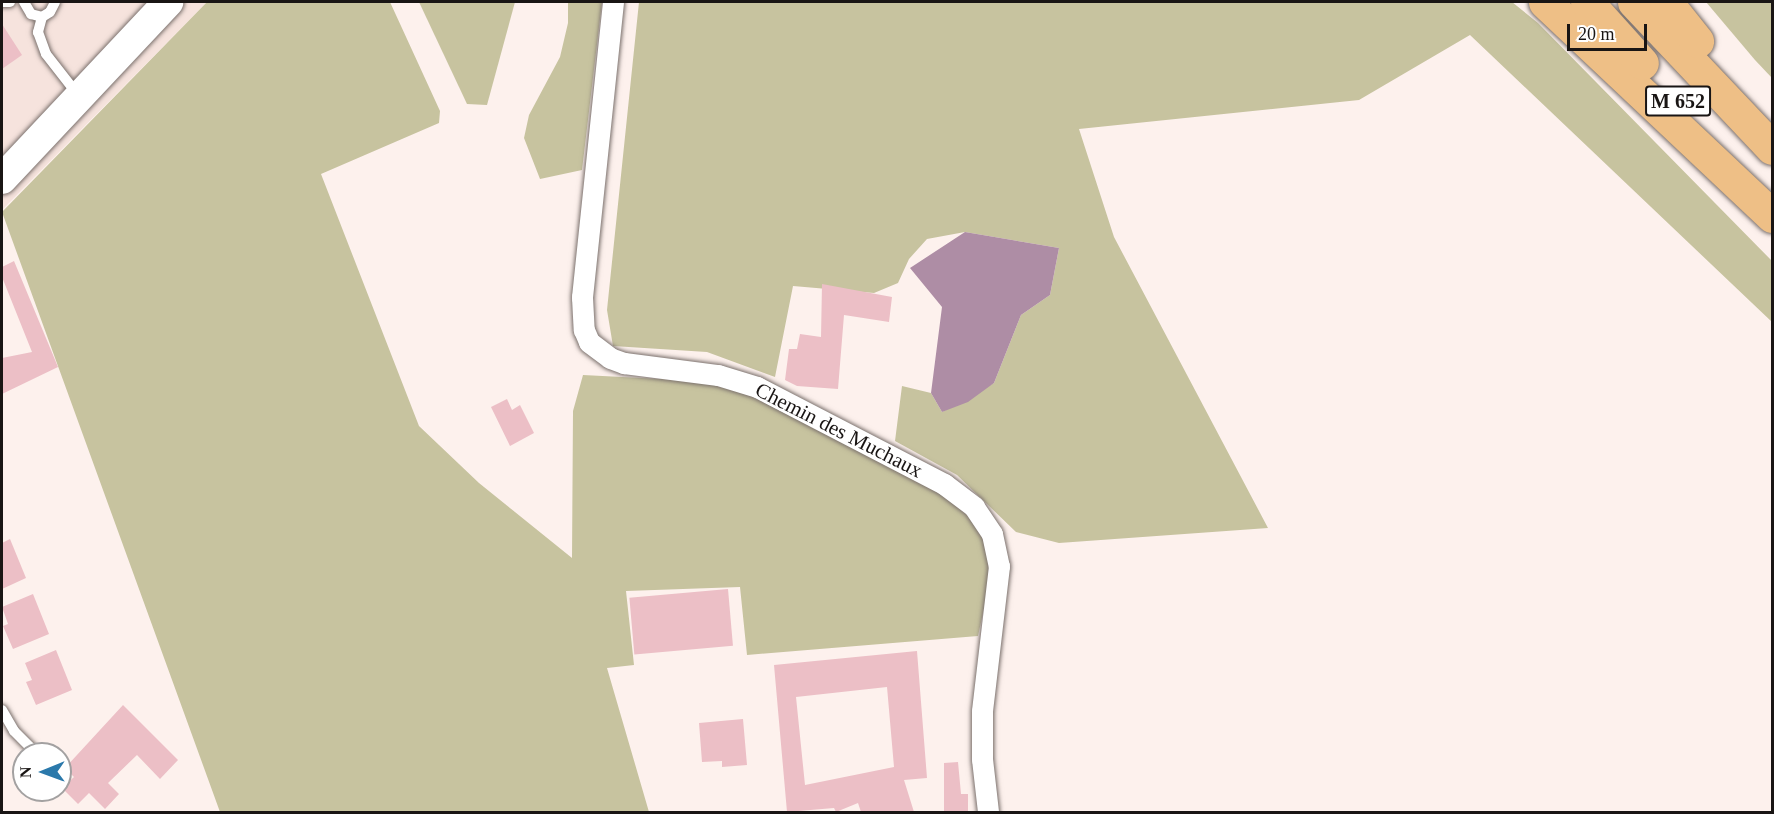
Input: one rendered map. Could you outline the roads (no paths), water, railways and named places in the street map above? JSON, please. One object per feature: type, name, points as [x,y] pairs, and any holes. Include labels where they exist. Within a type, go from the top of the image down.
[{"type":"highway","points":[[1545,2],[1773,216]]},
{"type":"highway","name":"M 652","points":[[1587,2],[1773,199]]},
{"type":"highway","name":"M 652","points":[[1634,2],[1773,148]]},
{"type":"highway","points":[[1666,2],[1701,46],[1745,119]]},
{"type":"main road","points":[[2,178],[168,2]]},
{"type":"street","name":"Chemin des Muchaux","points":[[613,2],[582,297],[584,330],[589,342],[604,355],[624,363],[718,375],[757,387],[944,484],[974,507],[992,534],[999,566],[982,722],[988,813]]},
{"type":"lane","points":[[2,3],[10,2]]},
{"type":"lane","points":[[24,2],[31,14],[42,16],[51,12],[55,2]]},
{"type":"lane","points":[[42,16],[38,32],[46,54],[78,95]]},
{"type":"lane","points":[[2,710],[14,731],[25,742]]}]
